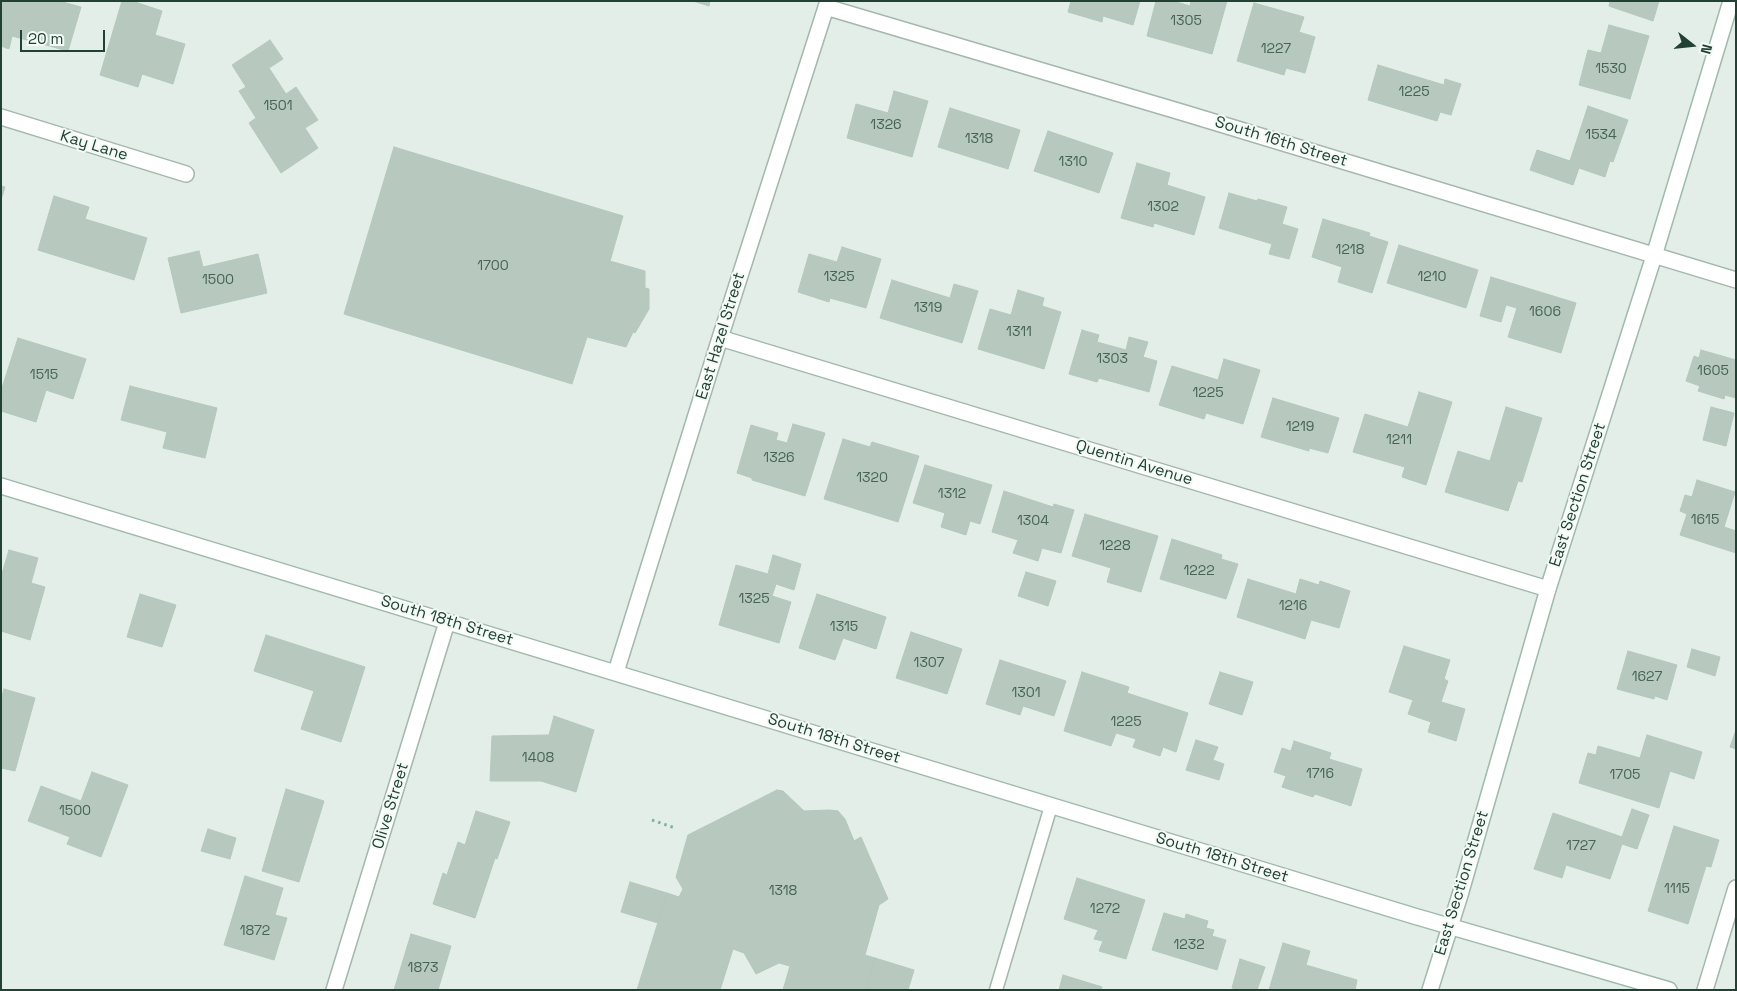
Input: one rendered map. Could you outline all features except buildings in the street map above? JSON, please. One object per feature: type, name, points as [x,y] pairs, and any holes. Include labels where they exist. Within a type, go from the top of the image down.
[{"type":"street","name":"East Section Street","points":[[1430,990],[1460,896],[1548,589],[1654,256],[1731,1]]},
{"type":"street","name":"South 16th Street","points":[[827,4],[1736,280]]},
{"type":"street","name":"East Hazel Street","points":[[616,672],[827,4]]},
{"type":"street","name":"Kay Lane","points":[[1,117],[186,174]]},
{"type":"street","name":"Quentin Avenue","points":[[720,338],[1548,589]]},
{"type":"street","name":"South 18th Street","points":[[1,486],[1449,926],[1669,990]]},
{"type":"street","name":"Olive Street","points":[[334,990],[447,622]]},
{"type":"street","points":[[1706,990],[1736,888]]},
{"type":"lane","points":[[996,990],[1052,806]]},
{"type":"path","points":[[652,820],[675,828]]}]
